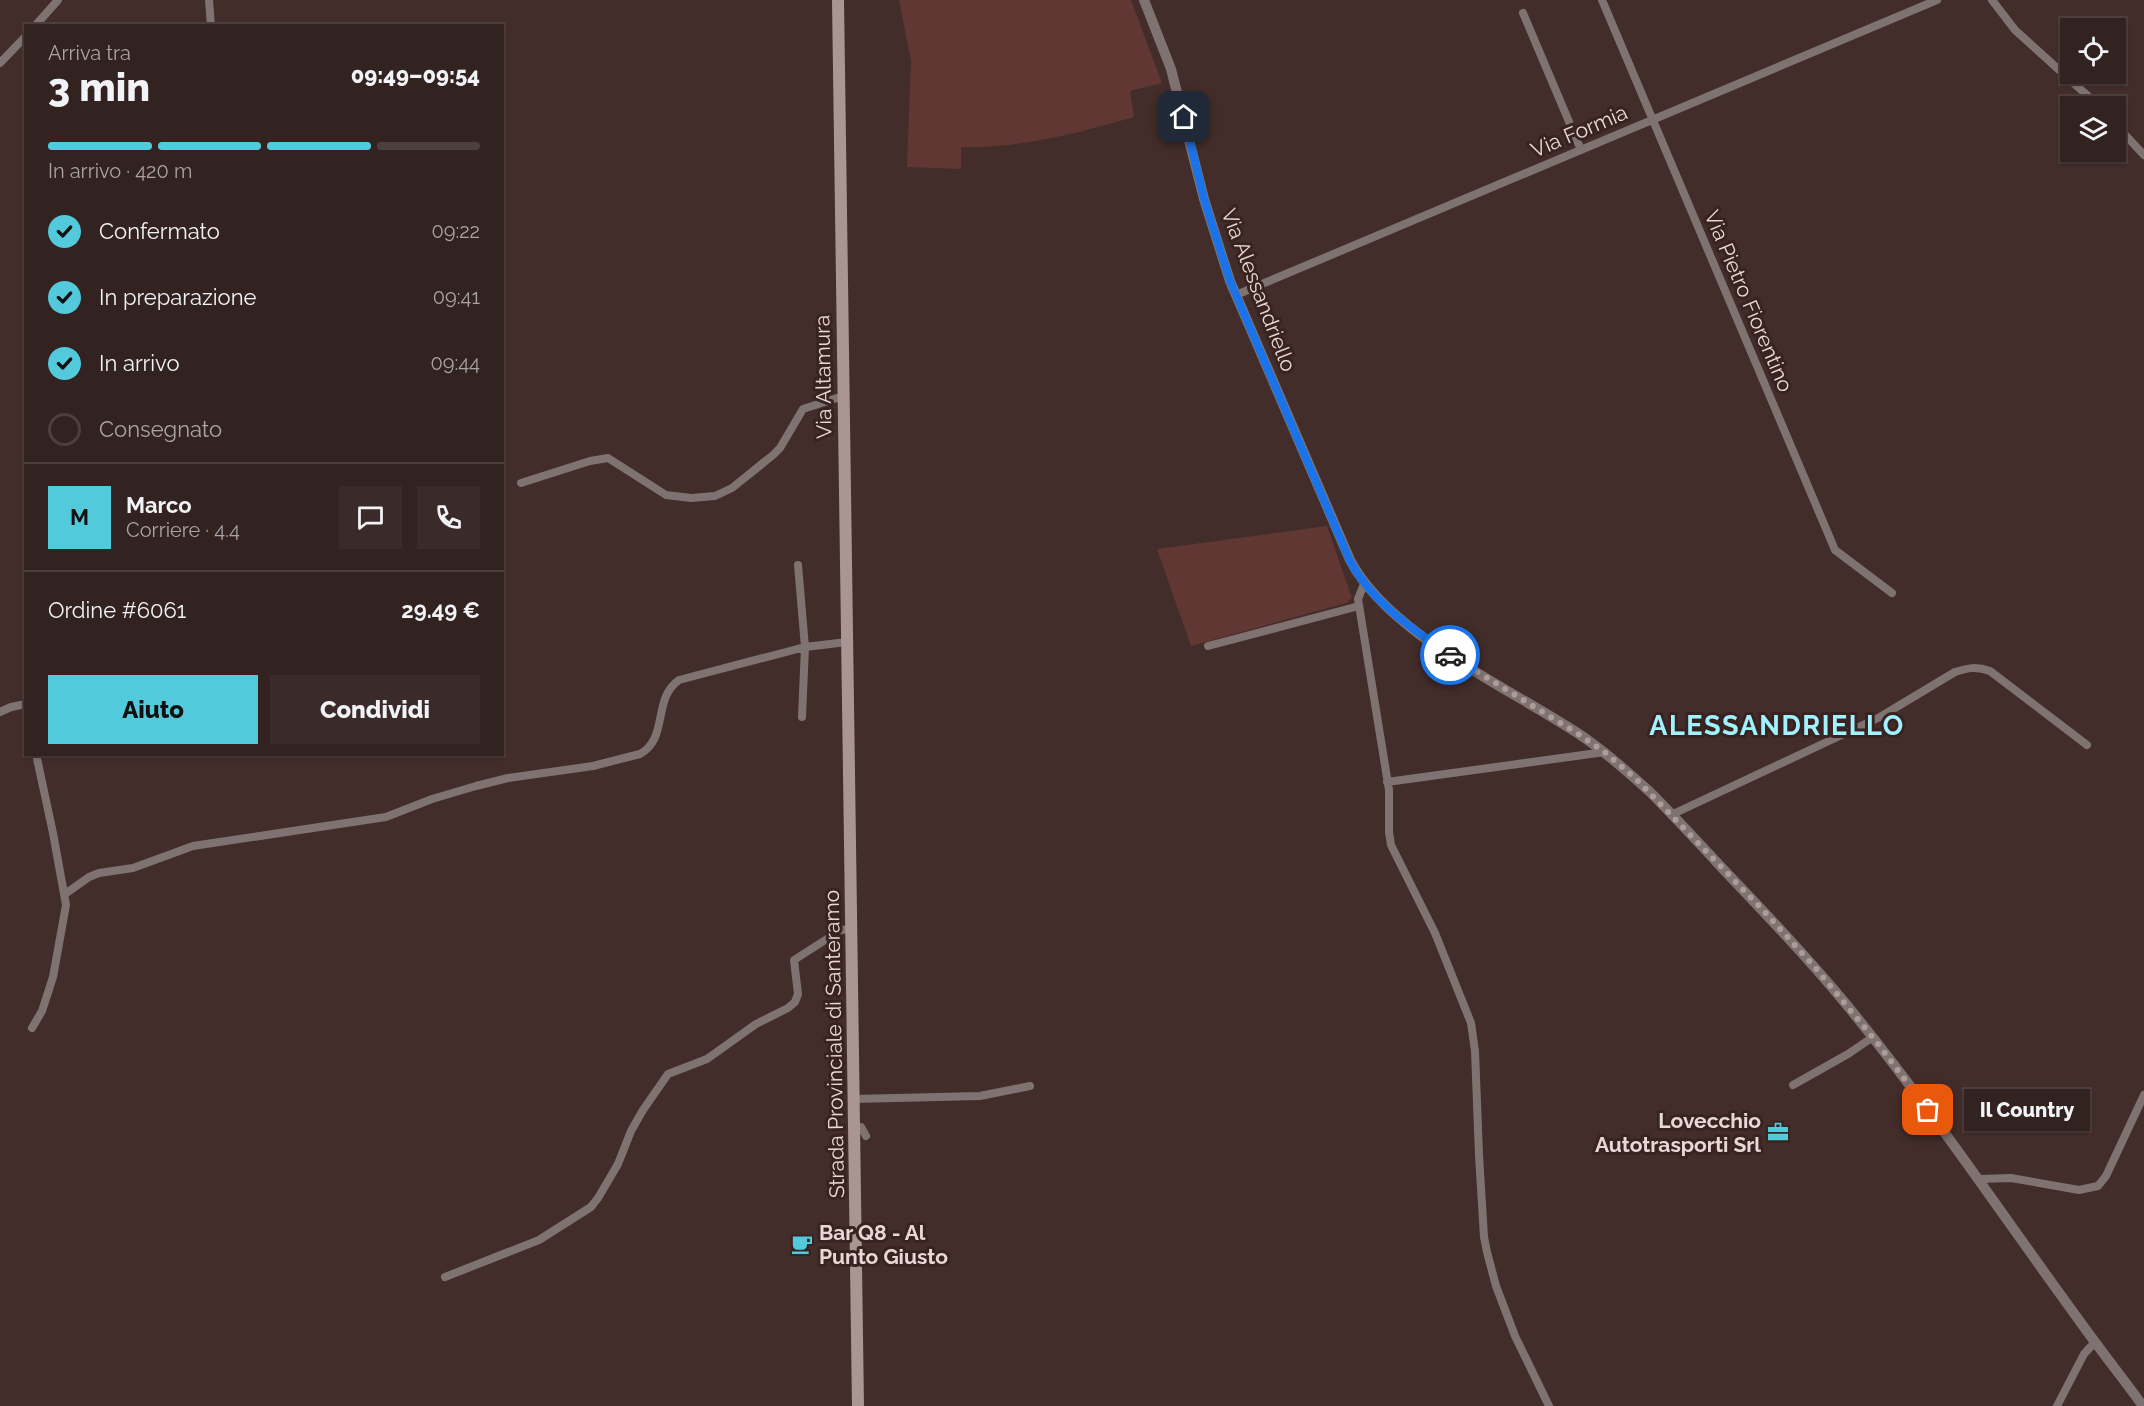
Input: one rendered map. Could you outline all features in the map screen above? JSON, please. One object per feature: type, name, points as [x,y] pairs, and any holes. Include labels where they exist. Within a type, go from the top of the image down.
[{"type":"main road","name":"Via Altamura","points":[[838,0],[849,754]]},
{"type":"main road","name":"Strada Provinciale di Santeramo","points":[[849,754],[858,1406]]},
{"type":"street","points":[[37,24],[58,0]]},
{"type":"street","points":[[208,0],[211,24]]},
{"type":"street","name":"Via Alessandriello","points":[[1144,0],[1171,69],[1212,226],[1236,295],[1350,561],[1364,584],[1400,618],[1449,654],[1619,763],[1806,957],[1873,1037],[1980,1179],[2143,1406]]},
{"type":"street","name":"Via Pietro Fiorentino","points":[[1602,0],[1835,550],[1892,593]]},
{"type":"street","name":"Via Formia","points":[[1236,295],[1937,0]]},
{"type":"street","points":[[1992,0],[2015,30],[2088,96]]},
{"type":"street","points":[[1523,13],[1581,150]]},
{"type":"street","points":[[0,63],[24,38]]},
{"type":"street","points":[[2126,136],[2144,155]]},
{"type":"street","points":[[520,483],[590,461],[608,458],[666,495],[691,498],[716,496],[732,488],[773,455],[785,440],[803,409],[843,396]]},
{"type":"street","points":[[798,566],[805,647],[802,717]]},
{"type":"street","points":[[1364,584],[1358,599],[1388,782],[1389,831],[1394,854],[1435,933],[1462,997],[1473,1033],[1484,1237],[1491,1268],[1515,1336],[1549,1406]]},
{"type":"street","points":[[1208,646],[1359,606]]},
{"type":"street","points":[[65,894],[89,877],[99,873],[133,868],[193,846],[386,817],[432,799],[508,778],[593,766],[640,754],[656,737],[666,694],[679,680],[805,647],[847,642]]},
{"type":"street","points":[[1671,815],[1880,717],[1954,672],[1967,668],[1977,667],[1990,671],[2087,745]]},
{"type":"street","points":[[0,712],[11,706],[24,704]]},
{"type":"street","points":[[1388,782],[1605,752]]},
{"type":"street","points":[[32,1028],[42,1011],[53,977],[64,919],[65,894],[36,756]]},
{"type":"street","points":[[445,1277],[539,1240],[591,1207],[618,1164],[635,1124],[668,1074],[707,1059],[756,1024],[788,1008],[795,1002],[798,994],[794,960],[841,930],[851,929]]},
{"type":"street","points":[[1793,1085],[1873,1037]]},
{"type":"street","points":[[854,1099],[980,1096],[1030,1086]]},
{"type":"street","points":[[1980,1179],[2011,1178],[2079,1190],[2098,1186],[2106,1176],[2144,1095]]},
{"type":"street","points":[[854,1127],[861,1126],[866,1136]]},
{"type":"street","points":[[2057,1406],[2079,1363],[2095,1342]]},
{"type":"shaded area","points":[[899,0],[1131,0],[1162,83],[1130,91],[1134,117],[1048,139],[984,147],[961,147],[961,169],[907,167],[911,61]]},
{"type":"shaded area","points":[[1327,526],[1352,598],[1346,603],[1191,646],[1157,549]]},
{"type":"way so far","points":[[1450,655],[1580,735],[1619,763],[1635,778],[1813,965],[1875,1040],[1928,1110]]},
{"type":"place","name":"Il Country","points":[[1928,1110]]},
{"type":"place","name":"Lovecchio Autotrasporti Srl","points":[[1778,1132]]},
{"type":"place","name":"Bar Q8 - Al Punto Giusto","points":[[802,1244]]},
{"type":"district","name":"ALESSANDRIELLO","points":[[1777,725]]},
{"type":"route","points":[[1184,117],[1204,199],[1230,281],[1350,561],[1364,584],[1374,595],[1418,633],[1450,655]]}]
